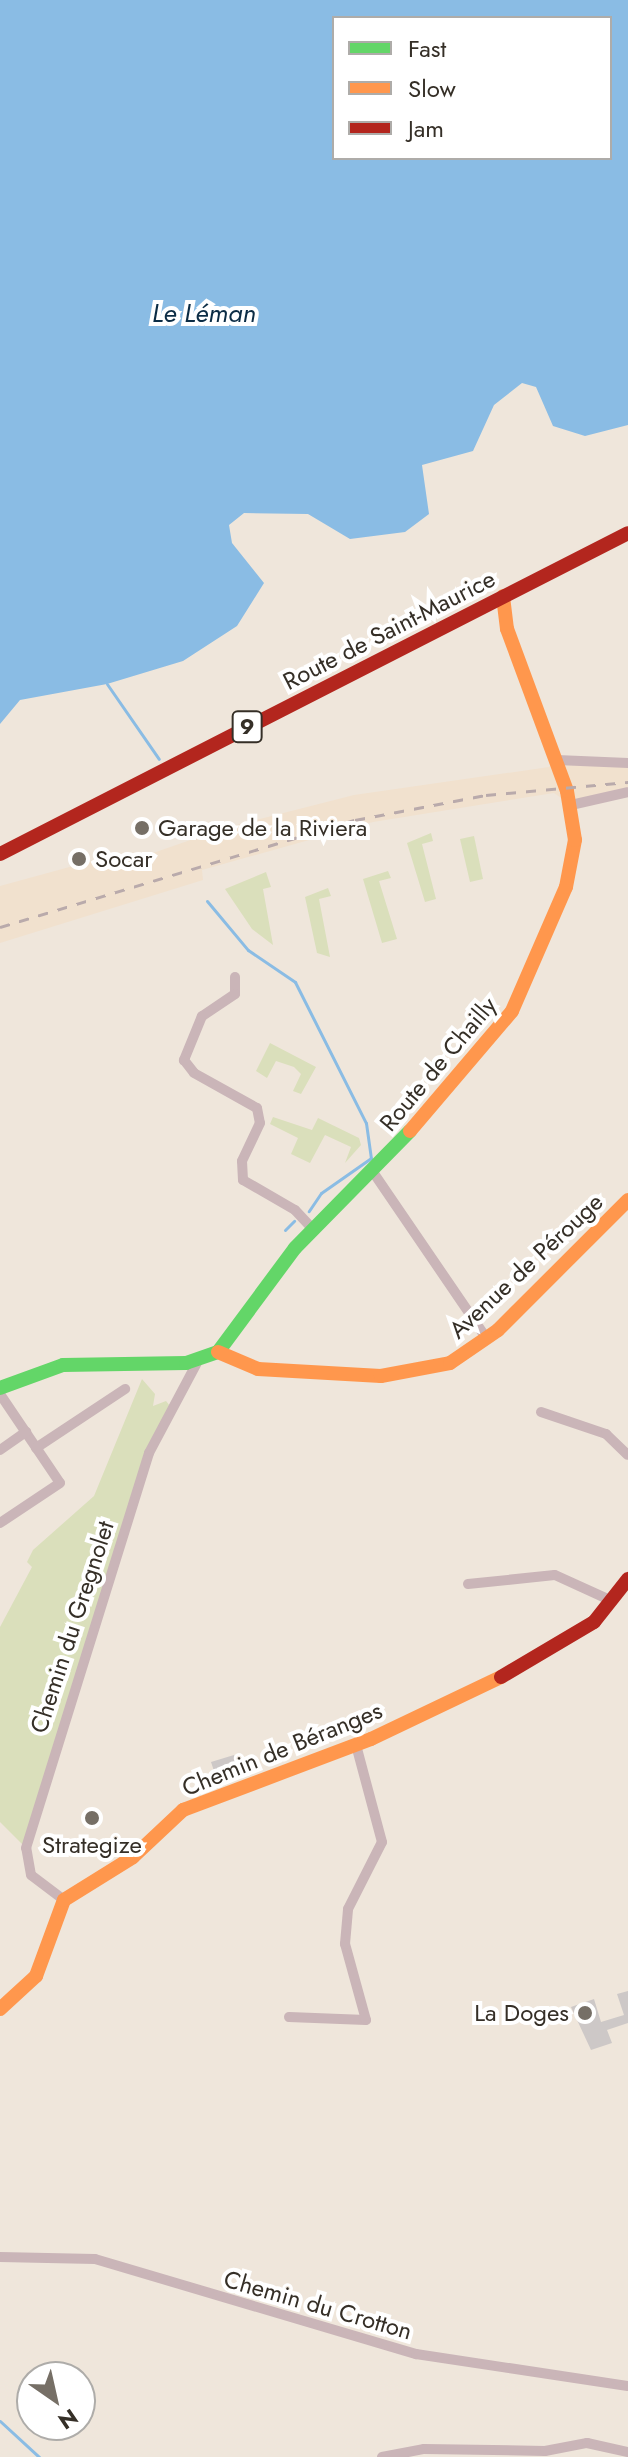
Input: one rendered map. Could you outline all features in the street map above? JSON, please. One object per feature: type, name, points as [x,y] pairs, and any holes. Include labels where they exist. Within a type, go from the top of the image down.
[{"type":"street","name":"Route de Saint-Maurice","points":[[0,854],[628,533]]},
{"type":"street","name":"Route de Chailly","points":[[0,1391],[63,1365],[198,1361],[218,1352],[313,1229],[373,1172],[491,1039],[527,985],[571,872],[571,805],[507,629],[503,596]]},
{"type":"street","name":"Route de Chailly","points":[[488,603],[507,629]]},
{"type":"street","points":[[557,760],[628,763]]},
{"type":"street","points":[[571,805],[628,792]]},
{"type":"street","points":[[235,977],[235,994],[202,1016],[184,1060],[194,1073],[256,1107],[260,1121],[241,1177],[313,1229]]},
{"type":"street","points":[[373,1172],[487,1339]]},
{"type":"street","name":"Avenue de Pérouge","points":[[218,1352],[258,1369],[381,1376],[431,1370],[487,1339],[628,1200]]},
{"type":"street","name":"Chemin du Gregnolet","points":[[64,1900],[31,1875],[26,1848],[149,1453],[198,1361]]},
{"type":"street","points":[[36,1448],[125,1389]]},
{"type":"street","points":[[0,1391],[60,1483],[0,1523]]},
{"type":"street","points":[[541,1412],[606,1434],[628,1455]]},
{"type":"street","points":[[0,1450],[26,1432]]},
{"type":"street","points":[[468,1584],[555,1575],[612,1601]]},
{"type":"street","name":"Chemin de Béranges","points":[[64,1900],[133,1857],[183,1810],[356,1745],[529,1663],[594,1622],[628,1579]]},
{"type":"street","points":[[289,2017],[366,2020],[345,1944],[348,1909],[382,1842],[356,1745]]},
{"type":"street","points":[[0,2009],[36,1976],[64,1900]]},
{"type":"street","name":"Chemin du Crotton","points":[[0,2257],[95,2259],[416,2354],[628,2386]]},
{"type":"street","points":[[382,2457],[424,2449],[545,2451],[587,2443],[628,2452]]},
{"type":"shaded area","points":[[557,760],[628,763],[628,792],[571,805],[554,793],[373,822],[202,870],[203,880],[0,943],[0,886],[95,860],[107,869],[225,828],[354,795],[549,767]]},
{"type":"green space","points":[[431,833],[433,841],[422,844],[436,899],[425,902],[407,843]]},
{"type":"green space","points":[[474,836],[483,879],[470,882],[460,839]]},
{"type":"green space","points":[[388,871],[391,878],[379,881],[397,939],[382,943],[363,879]]},
{"type":"green space","points":[[266,872],[271,887],[263,889],[273,945],[252,929],[225,889]]},
{"type":"green space","points":[[328,888],[331,896],[319,899],[330,957],[317,953],[305,897]]},
{"type":"green space","points":[[270,1043],[316,1067],[301,1094],[293,1091],[301,1074],[294,1067],[276,1061],[267,1078],[256,1071]]},
{"type":"green space","points":[[273,1117],[312,1130],[318,1118],[359,1138],[361,1145],[345,1163],[351,1147],[325,1135],[310,1163],[291,1154],[298,1138],[270,1124]]},
{"type":"green space","points":[[142,1379],[155,1394],[153,1406],[166,1401],[170,1406],[147,1451],[26,1848],[0,1822],[0,1627],[32,1567],[27,1562],[33,1550],[94,1496]]},
{"type":"water","name":"Le Léman","points":[[0,0],[628,0],[628,425],[585,436],[553,426],[536,387],[522,383],[494,405],[473,451],[422,465],[429,514],[405,532],[350,539],[308,514],[244,513],[229,525],[232,543],[264,583],[237,626],[183,661],[107,684],[20,700],[0,724]]},
{"type":"building","points":[[234,1755],[241,1777],[219,1786],[211,1762]]},
{"type":"building","points":[[628,1991],[628,2023],[607,2030],[612,2043],[591,2050],[571,2007],[594,1999],[601,2022],[624,2015],[617,1994]]},
{"type":"waterway","points":[[107,684],[159,759]]},
{"type":"waterway","points":[[207,901],[248,950],[295,982],[366,1123],[371,1158],[321,1193],[309,1211]]},
{"type":"waterway","points":[[285,1230],[294,1221]]},
{"type":"waterway","points":[[0,2421],[39,2457]]},
{"type":"railway","points":[[0,927],[355,820],[486,795],[628,782]]},
{"type":"traffic: fast","points":[[0,1388],[63,1365],[186,1363],[218,1352],[295,1248],[410,1131]]},
{"type":"traffic: slow","points":[[410,1131],[512,1011],[566,887],[575,840],[567,791],[507,629],[503,596]]},
{"type":"traffic: slow","points":[[218,1352],[258,1369],[381,1376],[450,1363],[498,1330],[628,1200]]},
{"type":"traffic: slow","points":[[0,2009],[36,1976],[64,1900],[133,1857],[183,1810],[371,1739],[501,1677]]},
{"type":"traffic: jam","points":[[0,854],[628,533]]},
{"type":"traffic: jam","points":[[501,1677],[594,1622],[628,1579]]},
{"type":"place","name":"Garage de la Riviera","points":[[142,828]]},
{"type":"place","name":"Socar","points":[[79,859]]},
{"type":"place","name":"Strategize","points":[[92,1818]]},
{"type":"place","name":"La Doges","points":[[585,2013]]}]
